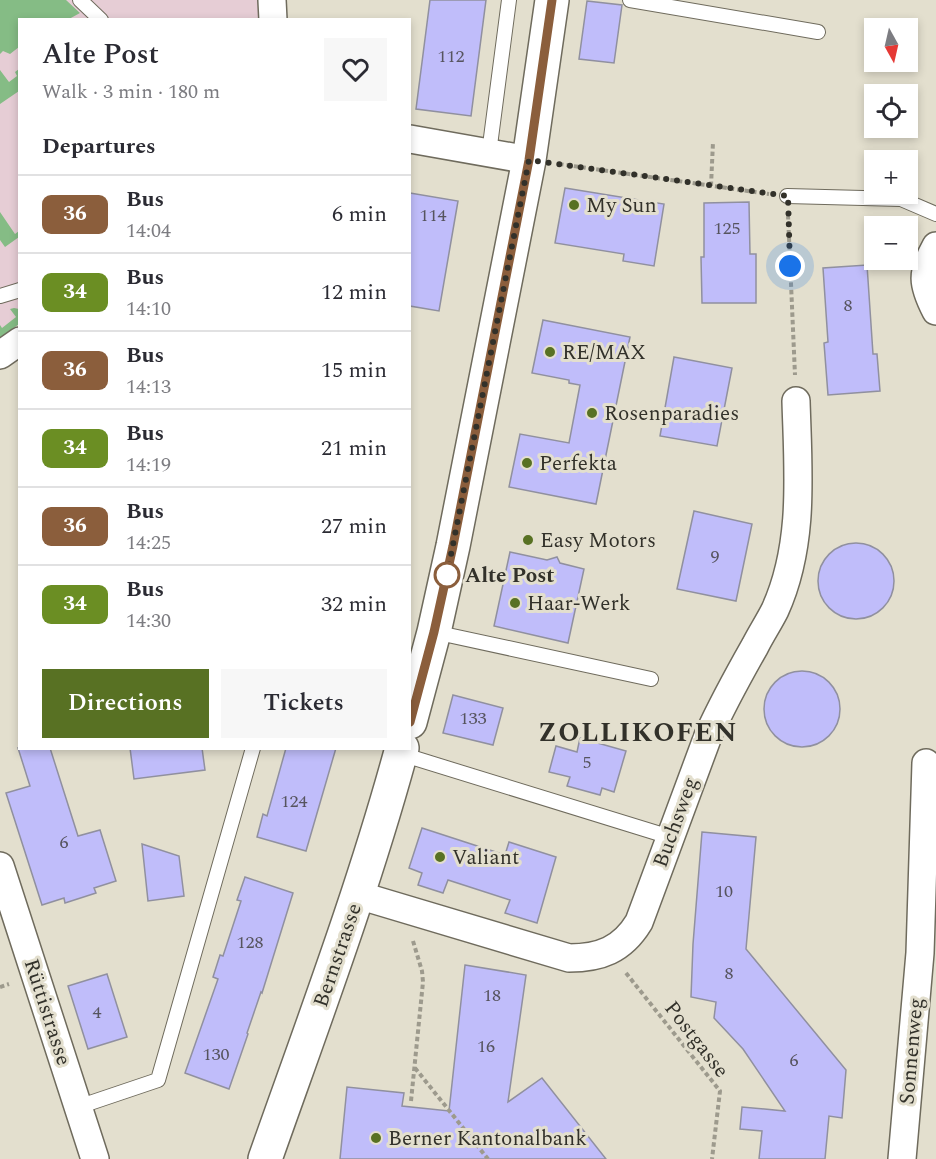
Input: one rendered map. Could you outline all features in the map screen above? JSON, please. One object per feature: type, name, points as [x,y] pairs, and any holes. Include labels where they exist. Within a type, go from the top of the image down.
[{"type":"main road","points":[[411,718],[434,632],[453,546],[529,160],[552,0]]},
{"type":"main road","name":"Bernstrasse","points":[[265,1159],[358,895],[401,751]]},
{"type":"street","points":[[272,0],[273,18]]},
{"type":"street","points":[[411,139],[529,160]]},
{"type":"street","points":[[936,246],[925,270],[924,280],[936,311]]},
{"type":"street","points":[[0,355],[18,342]]},
{"type":"street","name":"Buchsweg","points":[[358,895],[569,958],[597,956],[620,945],[632,934],[639,922],[708,736],[775,610],[783,588],[794,543],[797,519],[796,402]]},
{"type":"street","name":"Sonnenweg","points":[[902,1159],[920,953],[926,763]]},
{"type":"street","name":"Rüttistrasse","points":[[0,866],[95,1159]]},
{"type":"lane","points":[[80,0],[99,18]]},
{"type":"lane","points":[[489,153],[509,0]]},
{"type":"lane","points":[[630,0],[819,32]]},
{"type":"lane","points":[[788,196],[902,200],[936,214]]},
{"type":"lane","points":[[0,296],[18,291]]},
{"type":"lane","points":[[434,632],[651,679]]},
{"type":"lane","points":[[78,1107],[158,1080],[252,750]]},
{"type":"lane","points":[[401,751],[670,837]]},
{"type":"path","points":[[711,186],[713,142]]},
{"type":"path","points":[[529,160],[788,196],[796,402]]},
{"type":"path","points":[[403,909],[422,971],[423,982],[411,1101]]},
{"type":"path","name":"Postgasse","points":[[609,951],[720,1091],[712,1159]]},
{"type":"path","points":[[415,1067],[488,1159]]},
{"type":"shaded area","points":[[29,0],[258,0],[259,18],[18,18],[18,325],[0,338],[0,21]]},
{"type":"green space","points":[[0,0],[66,0],[80,13],[71,18],[18,18],[18,48],[10,54],[3,51],[0,54]]},
{"type":"green space","points":[[0,70],[9,82],[17,76],[15,72],[18,70],[18,92],[0,104]]},
{"type":"green space","points":[[0,212],[15,234],[18,232],[18,238],[5,247],[0,240]]},
{"type":"green space","points":[[10,309],[18,309],[18,325],[0,338],[0,325],[2,328],[16,317]]},
{"type":"building","points":[[430,0],[486,0],[471,116],[416,109]]},
{"type":"building","points":[[587,1],[622,5],[614,63],[579,59]]},
{"type":"building","points":[[565,188],[664,204],[654,266],[623,261],[624,254],[555,243]]},
{"type":"building","points":[[411,193],[458,201],[439,311],[411,306]]},
{"type":"building","points":[[749,202],[750,254],[756,254],[756,303],[702,303],[701,257],[704,257],[704,203]]},
{"type":"building","points":[[864,265],[864,270],[867,270],[873,354],[877,354],[880,391],[828,395],[824,343],[828,342],[823,268]]},
{"type":"building","points":[[543,320],[630,337],[596,504],[509,487],[520,434],[569,443],[580,385],[569,383],[569,380],[532,373]]},
{"type":"building","points":[[674,357],[732,368],[717,446],[660,436]]},
{"type":"building","points":[[694,511],[752,524],[736,601],[677,589]]},
{"type":"building","points":[[849,543],[863,543],[877,549],[888,560],[894,574],[891,596],[883,608],[863,619],[849,619],[835,613],[824,602],[818,588],[818,574],[824,560],[835,549]]},
{"type":"building","points":[[510,552],[547,560],[557,557],[560,563],[584,569],[568,643],[494,626]]},
{"type":"building","points":[[810,671],[823,677],[834,688],[840,701],[838,724],[823,741],[810,747],[794,747],[781,741],[766,724],[764,701],[770,688],[787,673]]},
{"type":"building","points":[[453,695],[503,708],[493,745],[443,733]]},
{"type":"building","points":[[580,738],[626,751],[614,792],[602,788],[600,795],[567,786],[570,777],[549,772],[556,746],[577,752]]},
{"type":"building","points":[[19,750],[51,750],[78,836],[100,830],[116,881],[94,888],[96,893],[65,903],[64,898],[42,905],[6,793],[30,786]]},
{"type":"building","points":[[130,750],[202,750],[205,770],[134,779]]},
{"type":"building","points":[[285,750],[335,750],[306,851],[257,837],[263,814],[267,816]]},
{"type":"building","points":[[422,828],[505,855],[509,842],[556,857],[537,923],[505,913],[510,900],[448,880],[443,893],[418,885],[422,873],[409,868]]},
{"type":"building","points":[[702,832],[756,837],[746,949],[846,1070],[842,1118],[829,1116],[825,1159],[759,1159],[762,1131],[740,1129],[742,1107],[785,1111],[743,1049],[714,1018],[716,1002],[691,997]]},
{"type":"building","points":[[142,844],[179,856],[184,896],[148,901]]},
{"type":"building","points":[[245,877],[293,893],[229,1089],[185,1073],[218,979],[213,977],[220,955],[223,956],[241,901],[237,900]]},
{"type":"building","points":[[465,965],[526,975],[508,1102],[542,1078],[606,1159],[340,1159],[347,1087],[404,1093],[402,1106],[449,1111]]},
{"type":"building","points":[[107,974],[127,1037],[88,1049],[68,986]]},
{"type":"bus line","name":"36","points":[[411,718],[434,632],[453,546],[529,160],[552,0]]},
{"type":"place","name":"My Sun","points":[[574,205]]},
{"type":"place","name":"RE/MAX","points":[[550,352]]},
{"type":"place","name":"Rosenparadies","points":[[592,413]]},
{"type":"place","name":"Perfekta","points":[[527,463]]},
{"type":"place","name":"Easy Motors","points":[[528,540]]},
{"type":"place","name":"Alte Post","points":[[447,575]]},
{"type":"place","name":"Haar-Werk","points":[[515,603]]},
{"type":"place","name":"Valiant","points":[[440,857]]},
{"type":"place","name":"Berner Kantonalbank","points":[[376,1138]]},
{"type":"district","name":"ZOLLIKOFEN","points":[[638,732]]},
{"type":"route","points":[[447,575],[529,160],[788,196],[790,266]]}]
